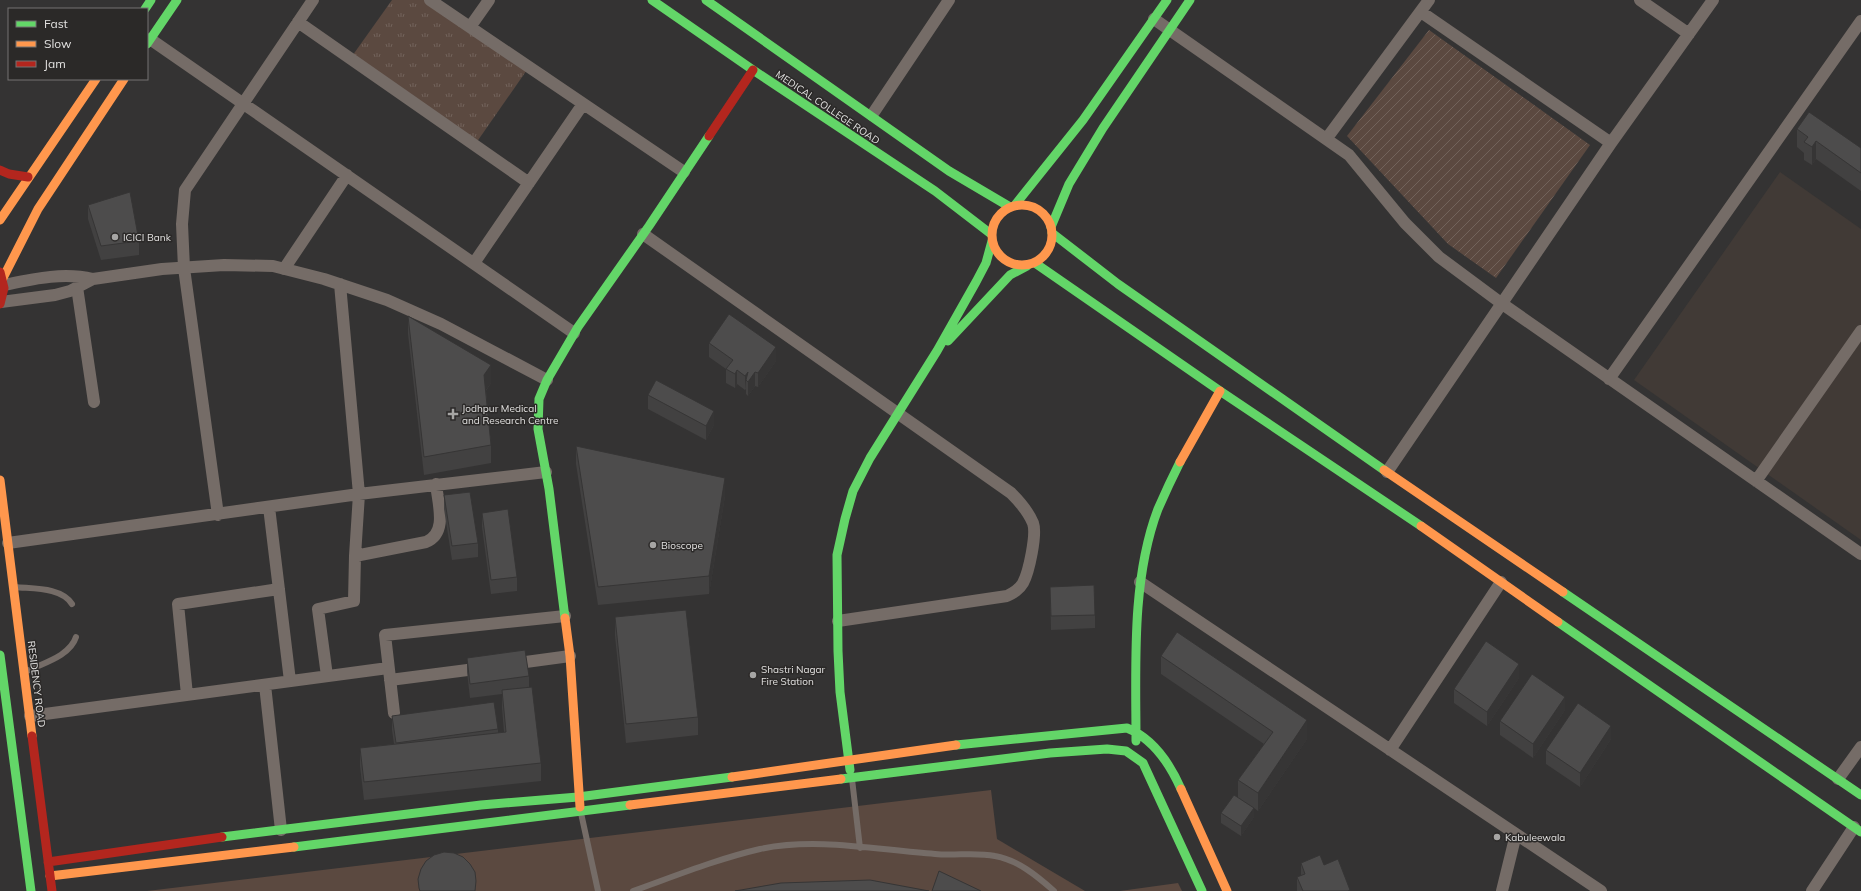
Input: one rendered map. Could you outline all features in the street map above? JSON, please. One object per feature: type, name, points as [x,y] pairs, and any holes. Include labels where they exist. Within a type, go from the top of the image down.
[{"type":"street","points":[[177,0],[149,42],[244,104],[574,333]]},
{"type":"street","points":[[218,515],[184,268],[182,224],[185,190],[313,0]]},
{"type":"street","points":[[430,0],[684,172]]},
{"type":"street","points":[[470,28],[489,0]]},
{"type":"street","name":"MEDICAL COLLEGE ROAD","points":[[652,0],[753,70],[935,191],[991,238]]},
{"type":"street","name":"MEDICAL COLLEGE ROAD","points":[[706,0],[872,115],[949,171],[1013,206]]},
{"type":"street","points":[[872,115],[949,0]]},
{"type":"street","points":[[852,778],[840,692],[837,555],[853,491],[870,458],[937,351],[986,263],[994,223],[998,216],[1013,206],[1083,120],[1167,0]]},
{"type":"street","points":[[937,351],[968,322],[1010,275],[1043,258],[1051,245],[1052,230],[1073,177],[1102,128],[1190,0]]},
{"type":"street","points":[[1327,138],[1429,0]]},
{"type":"street","points":[[1640,0],[1689,34]]},
{"type":"street","points":[[1387,472],[1611,143],[1713,0]]},
{"type":"street","points":[[1421,12],[1611,143]]},
{"type":"street","points":[[1154,19],[1327,138],[1349,155],[1405,223],[1439,257],[1501,303],[1861,554]]},
{"type":"street","points":[[1609,379],[1861,21]]},
{"type":"street","points":[[298,22],[529,183]]},
{"type":"street","points":[[580,811],[570,656],[546,472],[538,429],[539,399],[547,380],[574,333],[643,234],[753,70]]},
{"type":"street","points":[[0,220],[28,176],[95,80]]},
{"type":"street","points":[[123,80],[38,209],[2,278],[4,290],[1,303],[55,295],[93,279],[162,269],[224,265],[273,266],[340,284],[387,300],[441,324],[547,380]]},
{"type":"street","points":[[474,263],[583,104]]},
{"type":"street","points":[[0,170],[9,174],[28,176]]},
{"type":"street","points":[[284,269],[347,175]]},
{"type":"street","points":[[1013,206],[1025,205],[1039,210],[1045,216],[1052,230],[1118,284],[1387,472],[1861,795]]},
{"type":"street","points":[[643,234],[1011,493],[1024,506],[1033,523],[1034,534],[1028,567],[1023,583],[1016,592],[1007,596],[838,620]]},
{"type":"street","points":[[991,238],[995,250],[1008,263],[1017,266],[1031,265],[1052,274],[1220,391],[1378,496],[1858,829],[1812,891]]},
{"type":"street","points":[[2,278],[77,276],[93,279]]},
{"type":"street","points":[[327,676],[318,609],[354,601],[359,494],[340,284]]},
{"type":"street","points":[[76,287],[94,402]]},
{"type":"street","points":[[1756,481],[1861,331]]},
{"type":"street","points":[[1135,758],[1136,708],[1134,680],[1140,582],[1158,511],[1177,470],[1220,391]]},
{"type":"street","points":[[8,543],[218,515],[359,494],[546,472]]},
{"type":"street","name":"RESIDENCY ROAD","points":[[0,480],[52,891]]},
{"type":"street","points":[[355,556],[426,542],[433,539],[437,535],[440,527],[436,484]]},
{"type":"street","points":[[269,507],[290,681]]},
{"type":"street","points":[[1140,582],[1600,891]]},
{"type":"street","points":[[1390,750],[1501,582]]},
{"type":"street","points":[[187,694],[178,604],[279,589]]},
{"type":"street","points":[[394,713],[385,635],[565,616]]},
{"type":"street","points":[[0,655],[31,891]]},
{"type":"street","points":[[390,680],[570,656]]},
{"type":"street","points":[[30,716],[388,668]]},
{"type":"street","points":[[265,684],[281,830]]},
{"type":"street","points":[[48,862],[153,846],[481,805],[578,797],[761,774],[849,759],[930,748],[1127,728],[1136,731],[1163,755],[1174,773],[1227,891]]},
{"type":"street","points":[[1838,779],[1861,747]]},
{"type":"street","points":[[50,876],[1050,753],[1100,749],[1126,751],[1143,763],[1157,790],[1202,891]]},
{"type":"street","points":[[1502,891],[1516,834]]},
{"type":"lane","points":[[13,587],[55,592],[69,599],[72,604]]},
{"type":"lane","points":[[24,673],[68,651],[74,643],[76,637]]},
{"type":"lane","points":[[852,778],[860,848]]},
{"type":"lane","points":[[580,811],[598,891]]},
{"type":"lane","points":[[634,891],[694,869],[760,849],[812,843],[952,856],[966,854],[995,856],[1015,862],[1040,878],[1054,891]]},
{"type":"shaded area","points":[[1780,172],[1861,229],[1861,540],[1634,380]]},
{"type":"green space","points":[[392,0],[430,0],[529,67],[474,146],[350,59]]},
{"type":"green space","points":[[1429,30],[1590,145],[1496,278],[1448,244],[1347,136]]},
{"type":"green space","points":[[991,790],[997,839],[1085,891],[147,891]]},
{"type":"green space","points":[[1178,883],[1182,891],[1120,891]]},
{"type":"building","points":[[1809,112],[1861,148],[1861,173],[1816,141],[1812,147],[1804,142],[1808,137],[1797,129]]},
{"type":"building","name":"ICICI Bank","points":[[130,192],[139,241],[101,246],[88,205]]},
{"type":"building","points":[[729,314],[776,347],[758,373],[755,372],[748,382],[746,380],[748,372],[745,376],[737,370],[735,374],[726,369],[733,360],[709,343]]},
{"type":"building","points":[[408,316],[491,365],[484,375],[491,445],[424,457]]},
{"type":"building","points":[[656,380],[714,411],[706,426],[648,395]]},
{"type":"building","name":"Bioscope","points":[[576,446],[725,478],[709,576],[598,587]]},
{"type":"building","points":[[470,492],[478,543],[452,546],[444,495]]},
{"type":"building","points":[[508,509],[517,577],[491,580],[482,513]]},
{"type":"building","points":[[1094,585],[1095,615],[1051,616],[1050,587]]},
{"type":"building","points":[[686,610],[698,717],[626,724],[615,617]]},
{"type":"building","points":[[1177,632],[1307,720],[1258,793],[1238,780],[1273,732],[1161,656]]},
{"type":"building","points":[[1486,641],[1519,664],[1487,712],[1454,689]]},
{"type":"building","points":[[525,650],[529,676],[470,684],[467,658]]},
{"type":"building","points":[[1532,674],[1565,697],[1533,744],[1500,721]]},
{"type":"building","points":[[532,687],[541,763],[364,782],[360,748],[506,732],[502,690]]},
{"type":"building","points":[[494,702],[498,729],[396,743],[392,716]]},
{"type":"building","points":[[1578,703],[1611,726],[1580,773],[1546,750]]},
{"type":"building","points":[[1234,795],[1254,808],[1241,826],[1221,813]]},
{"type":"building","points":[[444,852],[454,853],[463,857],[470,864],[475,872],[475,891],[420,891],[418,879],[421,869],[426,861],[434,855]]},
{"type":"building","points":[[1320,855],[1324,865],[1338,859],[1350,890],[1303,891],[1297,877],[1305,874],[1301,863]]},
{"type":"building","points":[[939,871],[981,891],[932,891]]},
{"type":"building","points":[[870,880],[929,891],[735,891],[781,883]]},
{"type":"traffic: fast","points":[[146,8],[151,0]]},
{"type":"traffic: fast","points":[[148,43],[177,0]]},
{"type":"traffic: fast","points":[[652,0],[753,70],[935,191],[991,234]]},
{"type":"traffic: fast","points":[[706,0],[949,171],[1010,207]]},
{"type":"traffic: fast","points":[[1015,205],[1083,120],[1167,0]]},
{"type":"traffic: fast","points":[[1051,227],[1069,184],[1103,128],[1190,0]]},
{"type":"traffic: fast","points":[[565,618],[549,489],[538,429],[539,399],[547,380],[578,327],[649,226],[709,136]]},
{"type":"traffic: fast","points":[[1052,233],[1118,284],[1384,470]]},
{"type":"traffic: fast","points":[[850,770],[840,692],[838,651],[837,555],[845,519],[853,491],[870,458],[937,351],[976,282],[986,263],[992,241]]},
{"type":"traffic: fast","points":[[1035,263],[1220,391],[1421,526]]},
{"type":"traffic: fast","points":[[948,341],[1010,275],[1027,266]]},
{"type":"traffic: fast","points":[[1136,741],[1137,624],[1143,565],[1149,536],[1158,509],[1180,462]]},
{"type":"traffic: fast","points":[[1563,592],[1861,795]]},
{"type":"traffic: fast","points":[[1558,622],[1861,832]]},
{"type":"traffic: fast","points":[[0,655],[31,891]]},
{"type":"traffic: fast","points":[[956,745],[1127,728],[1145,739],[1160,753],[1172,770],[1181,789]]},
{"type":"traffic: fast","points":[[841,779],[1050,753],[1107,749],[1126,751],[1143,763],[1202,891]]},
{"type":"traffic: fast","points":[[222,837],[481,805],[578,797],[732,777]]},
{"type":"traffic: fast","points":[[294,847],[630,805]]},
{"type":"traffic: slow","points":[[0,220],[95,80]]},
{"type":"traffic: slow","points":[[3,278],[38,209],[123,80]]},
{"type":"traffic: slow","points":[[1016,205],[1028,205],[1044,213],[1050,223],[1052,235],[1050,247],[1044,257],[1028,265],[1016,265],[1000,257],[992,241],[992,229],[1000,213],[1016,205]]},
{"type":"traffic: slow","points":[[1180,462],[1220,391]]},
{"type":"traffic: slow","points":[[1384,470],[1563,592]]},
{"type":"traffic: slow","points":[[0,480],[32,736]]},
{"type":"traffic: slow","points":[[1421,526],[1558,622]]},
{"type":"traffic: slow","points":[[565,618],[570,656],[580,807]]},
{"type":"traffic: slow","points":[[732,777],[956,745]]},
{"type":"traffic: slow","points":[[630,805],[841,779]]},
{"type":"traffic: slow","points":[[1181,789],[1227,891]]},
{"type":"traffic: slow","points":[[50,876],[294,847]]},
{"type":"traffic: jam","points":[[709,136],[753,70]]},
{"type":"traffic: jam","points":[[0,170],[9,174],[28,177]]},
{"type":"traffic: jam","points":[[0,272],[4,288],[0,304]]},
{"type":"traffic: jam","points":[[32,736],[52,891]]},
{"type":"traffic: jam","points":[[48,862],[222,837]]},
{"type":"place","name":"ICICI Bank","points":[[115,237]]},
{"type":"place","name":"Jodhpur Medical and Research Centre","points":[[453,414]]},
{"type":"place","name":"Bioscope","points":[[653,545]]},
{"type":"place","name":"Shastri Nagar Fire Station","points":[[753,675]]},
{"type":"place","name":"Kabuleewala","points":[[1497,837]]}]
